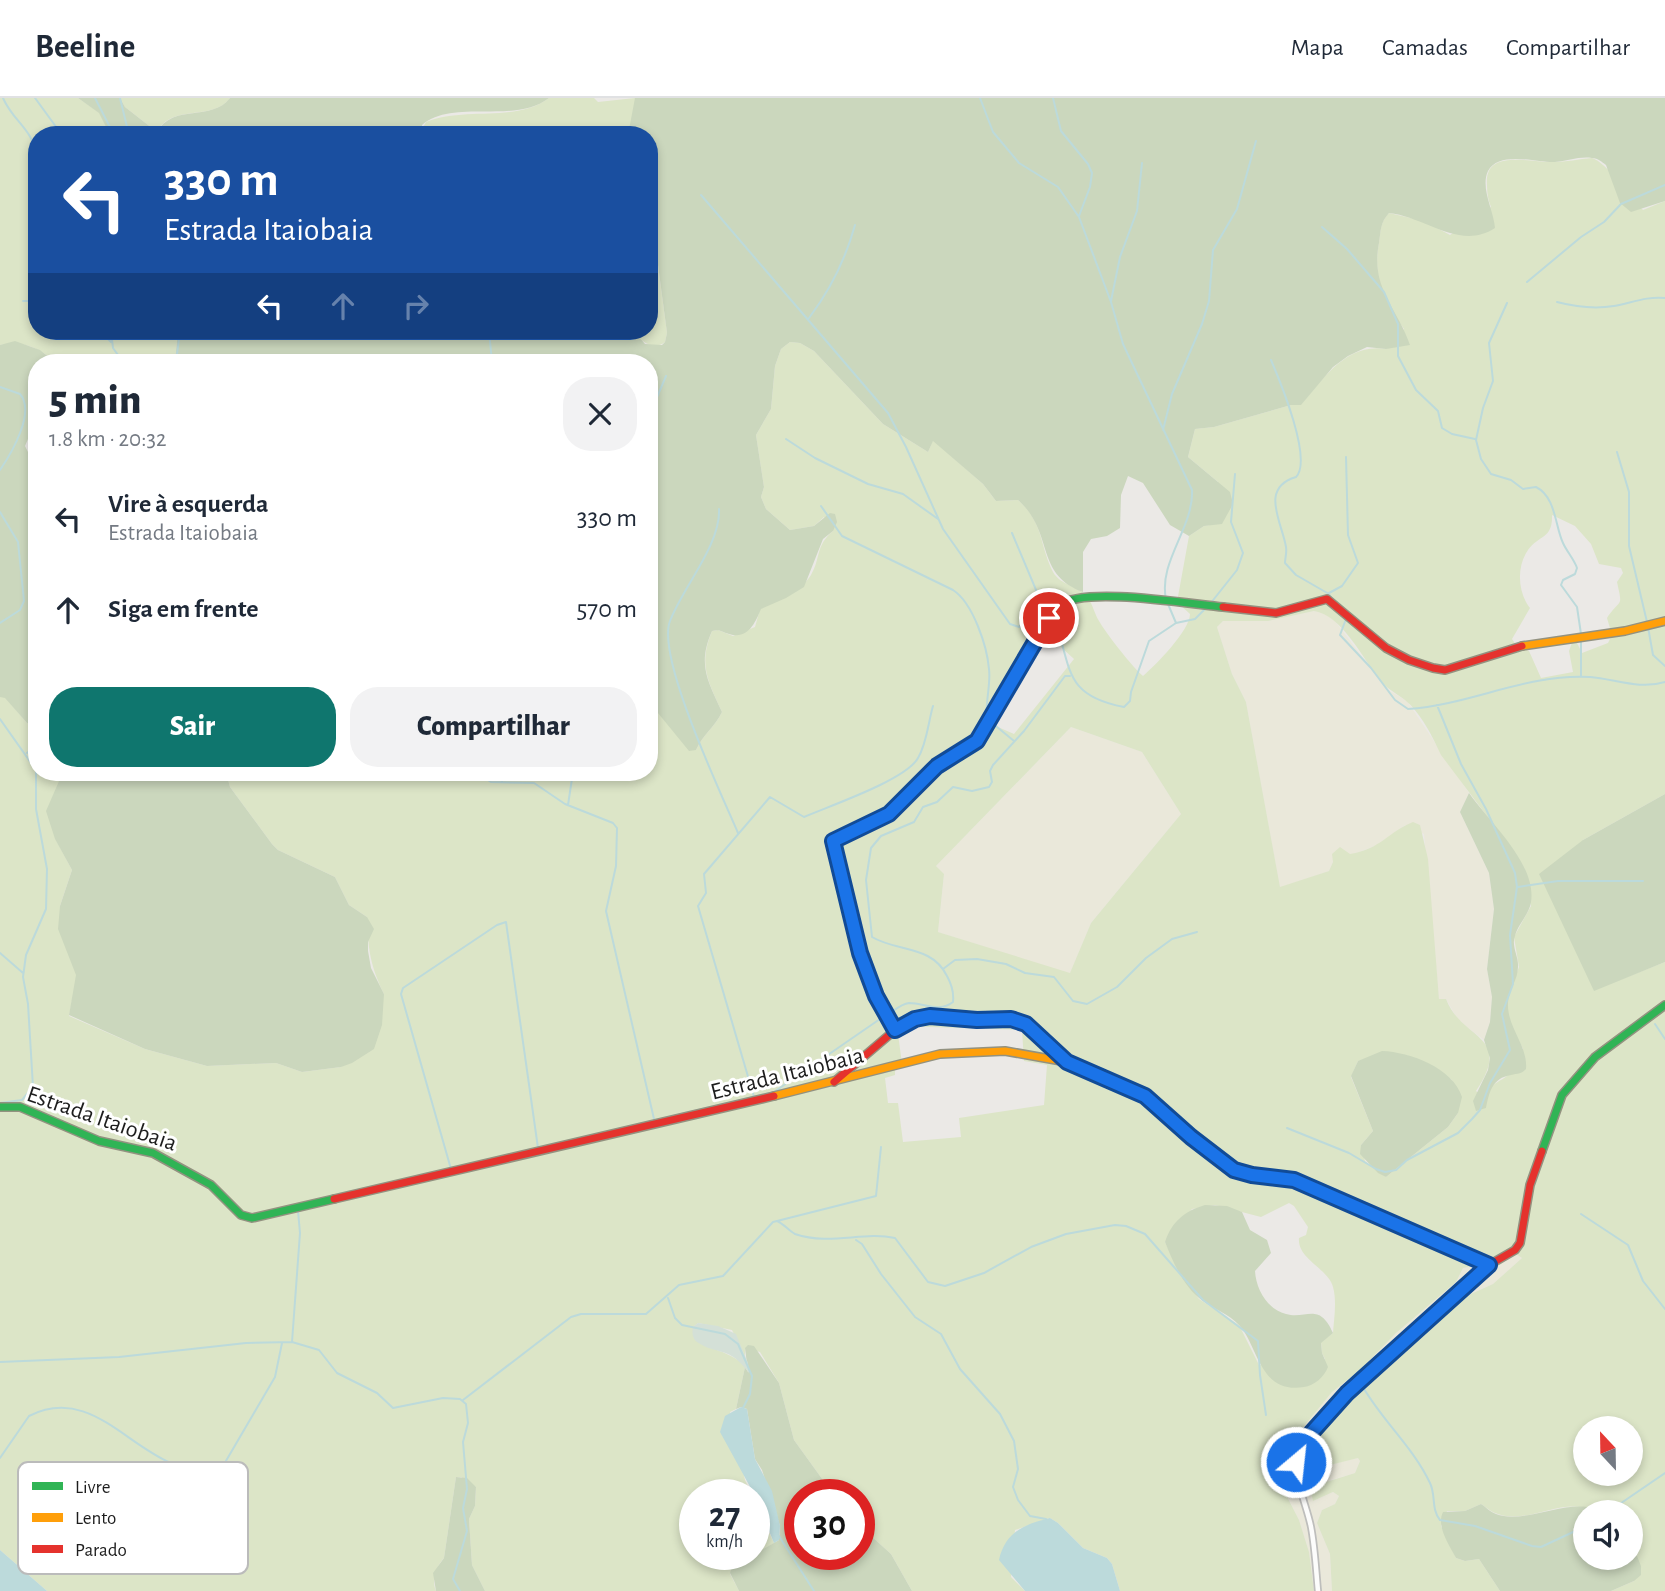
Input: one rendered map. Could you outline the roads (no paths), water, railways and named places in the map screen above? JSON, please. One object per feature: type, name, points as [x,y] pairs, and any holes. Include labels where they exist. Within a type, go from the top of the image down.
[{"type":"street","points":[[895,1030],[876,996],[860,953],[833,841],[889,814],[937,766],[983,735],[1049,618],[1061,604],[1076,599],[1126,597],[1276,613],[1327,598],[1364,631],[1409,659],[1434,669],[1445,670],[1519,646],[1612,633],[1665,621]]},
{"type":"street","points":[[1318,1591],[1311,1526],[1298,1472],[1298,1451],[1328,1413],[1362,1378],[1489,1265],[1515,1250],[1520,1243],[1530,1185],[1554,1112],[1570,1083],[1595,1057],[1665,1005]]},
{"type":"street","points":[[832,1083],[895,1030],[923,1016],[1011,1019],[1032,1028],[1067,1062]]},
{"type":"street","name":"Estrada Itaiobaia","points":[[0,1107],[20,1107],[99,1141],[153,1153],[211,1185],[241,1215],[252,1219],[958,1051],[1005,1051],[1067,1062],[1145,1096],[1191,1137],[1234,1170],[1294,1180],[1489,1265]]},
{"type":"water","points":[[741,1407],[747,1409],[755,1459],[766,1479],[746,1479],[720,1432],[725,1416]]},
{"type":"water","points":[[770,1487],[780,1526],[779,1540],[774,1543],[770,1533]]},
{"type":"water","points":[[1050,1518],[1083,1548],[1107,1558],[1112,1564],[1120,1591],[1025,1591],[999,1560],[1002,1550],[1017,1531]]},
{"type":"water","points":[[0,1550],[18,1566],[18,1574],[28,1574],[47,1591],[0,1591]]},
{"type":"waterway","points":[[3,98],[28,133]]},
{"type":"waterway","points":[[35,98],[55,126]]},
{"type":"waterway","points":[[95,98],[109,126]]},
{"type":"waterway","points":[[120,98],[127,126]]},
{"type":"waterway","points":[[980,98],[993,132],[1019,163],[1058,187],[1079,217],[1111,302],[1123,344],[1192,490],[1188,517],[1167,572],[1166,599]]},
{"type":"waterway","points":[[1053,98],[1061,131],[1088,164],[1092,173],[1090,187],[1079,216]]},
{"type":"waterway","points":[[1163,430],[1172,394],[1209,301],[1213,250],[1237,209],[1256,141]]},
{"type":"waterway","points":[[1111,301],[1120,257],[1137,211],[1142,163]]},
{"type":"waterway","points":[[1527,282],[1581,237],[1604,222],[1621,204],[1665,185]]},
{"type":"waterway","points":[[701,195],[888,413],[943,529],[1010,624],[1019,627],[1042,604]]},
{"type":"waterway","points":[[809,318],[836,274],[855,225]]},
{"type":"waterway","points":[[1322,227],[1347,249],[1384,292],[1398,324],[1398,356],[1416,390],[1438,411],[1442,428],[1452,434],[1475,439]]},
{"type":"waterway","points":[[1557,302],[1600,307],[1665,298]]},
{"type":"waterway","points":[[23,301],[28,301]]},
{"type":"waterway","points":[[1507,303],[1489,343],[1493,381],[1483,408],[1476,440],[1481,459],[1491,474],[1511,480],[1523,489],[1536,487],[1548,498],[1560,536],[1577,568],[1575,574],[1563,580],[1561,585],[1577,607],[1581,634]]},
{"type":"waterway","points":[[112,340],[117,354]]},
{"type":"waterway","points":[[177,354],[179,340]]},
{"type":"waterway","points":[[490,340],[491,354]]},
{"type":"waterway","points":[[1271,360],[1293,420],[1301,454],[1296,477],[1285,482],[1278,489],[1276,497],[1286,547],[1285,563],[1296,575],[1329,594],[1332,599]]},
{"type":"waterway","points":[[658,395],[666,376]]},
{"type":"waterway","points":[[0,387],[20,394],[25,411],[20,433],[0,470]]},
{"type":"waterway","points":[[786,439],[815,458],[868,484],[903,494],[938,519]]},
{"type":"waterway","points":[[1617,452],[1629,492],[1629,546],[1647,622]]},
{"type":"waterway","points":[[1329,593],[1342,586],[1358,563],[1348,535],[1346,457]]},
{"type":"waterway","points":[[1210,604],[1237,570],[1243,553],[1231,522],[1235,474]]},
{"type":"waterway","points":[[821,506],[842,536],[953,590],[960,596],[978,626],[988,660],[987,719]]},
{"type":"waterway","points":[[719,509],[714,536],[670,621],[668,639],[672,664],[692,726],[738,833]]},
{"type":"waterway","points":[[0,512],[18,542],[24,601],[20,610],[0,623]]},
{"type":"waterway","points":[[1012,533],[1042,604],[1051,612]]},
{"type":"waterway","points":[[1168,604],[1176,623]]},
{"type":"waterway","points":[[1054,617],[1072,676],[1079,686],[1089,695],[1124,707],[1130,701],[1149,641],[1176,623],[1195,619],[1206,608]]},
{"type":"waterway","points":[[1346,619],[1340,635],[1371,668],[1395,700],[1408,709],[1454,702],[1522,684],[1567,677],[1590,677],[1646,685],[1665,682]]},
{"type":"waterway","points":[[1648,627],[1653,655],[1665,666]]},
{"type":"waterway","points":[[1581,640],[1581,676]]},
{"type":"waterway","points":[[560,1143],[774,1092],[902,1005],[909,1003],[942,1007],[953,1002],[949,979],[932,959],[872,937],[866,880],[871,848],[881,836],[914,822],[923,807],[937,802],[953,787],[972,791],[989,787],[993,765],[1024,731],[1065,676],[1070,676]]},
{"type":"waterway","points":[[1287,1128],[1349,1153],[1376,1169],[1385,1172],[1396,1170],[1407,1160],[1458,1133],[1472,1119],[1480,1110],[1490,1083],[1510,1050],[1502,1014],[1513,984],[1510,935],[1517,887],[1515,873],[1486,809],[1461,764],[1437,705]]},
{"type":"waterway","points":[[754,1097],[698,906],[706,893],[704,874],[770,797],[804,817],[899,775],[918,758],[933,706]]},
{"type":"waterway","points":[[0,719],[28,759]]},
{"type":"waterway","points":[[991,722],[1014,741]]},
{"type":"waterway","points":[[0,1103],[22,1100],[33,1087],[28,1004],[23,977],[26,955],[46,909],[47,869],[36,809],[36,781]]},
{"type":"waterway","points":[[489,781],[534,783],[565,804],[613,823],[617,828],[616,866],[606,911],[654,1119]]},
{"type":"waterway","points":[[568,805],[572,781]]},
{"type":"waterway","points":[[1518,887],[1558,881],[1643,881]]},
{"type":"waterway","points":[[451,1169],[401,994],[403,988],[497,925],[506,922],[538,1148]]},
{"type":"waterway","points":[[943,969],[955,960],[977,959],[1006,964],[1025,973],[1054,977],[1073,1001],[1087,1004],[1117,987],[1146,958],[1172,939],[1197,932]]},
{"type":"waterway","points":[[0,953],[23,973]]},
{"type":"waterway","points":[[1655,1024],[1665,1039]]},
{"type":"waterway","points":[[463,1400],[571,1317],[581,1314],[646,1314],[679,1285],[723,1276],[773,1222],[876,1196],[881,1147]]},
{"type":"waterway","points":[[292,1342],[300,1233],[298,1211]]},
{"type":"waterway","points":[[1581,1214],[1628,1245],[1643,1281],[1665,1309]]},
{"type":"waterway","points":[[777,1221],[795,1234],[821,1239],[871,1236],[895,1238],[928,1282],[945,1286],[984,1273],[1031,1247],[1066,1234],[1115,1225],[1126,1226],[1145,1234],[1203,1300],[1258,1341],[1266,1415]]},
{"type":"waterway","points":[[856,1240],[862,1244],[881,1274],[915,1317],[941,1334],[960,1369],[1000,1414],[1014,1441],[1018,1469],[1013,1487],[1018,1500],[1030,1516],[1046,1519]]},
{"type":"waterway","points":[[668,1298],[675,1318],[682,1325],[725,1334],[738,1344],[752,1376],[750,1394],[742,1410]]},
{"type":"waterway","points":[[0,1362],[119,1357],[246,1343],[292,1342],[319,1350],[337,1373],[377,1393],[393,1408],[443,1398],[460,1399],[466,1404],[468,1423],[463,1442],[467,1489],[463,1508],[467,1531],[453,1579],[460,1591]]},
{"type":"waterway","points":[[225,1462],[275,1377],[282,1343]]},
{"type":"waterway","points":[[1360,1382],[1423,1469],[1432,1488],[1435,1511],[1440,1520],[1475,1526],[1541,1547],[1573,1532]]},
{"type":"waterway","points":[[0,1458],[29,1416],[56,1408],[80,1410],[102,1420],[168,1462]]},
{"type":"waterway","points":[[1626,1500],[1665,1473]]},
{"type":"waterway","points":[[779,1536],[814,1591]]}]
